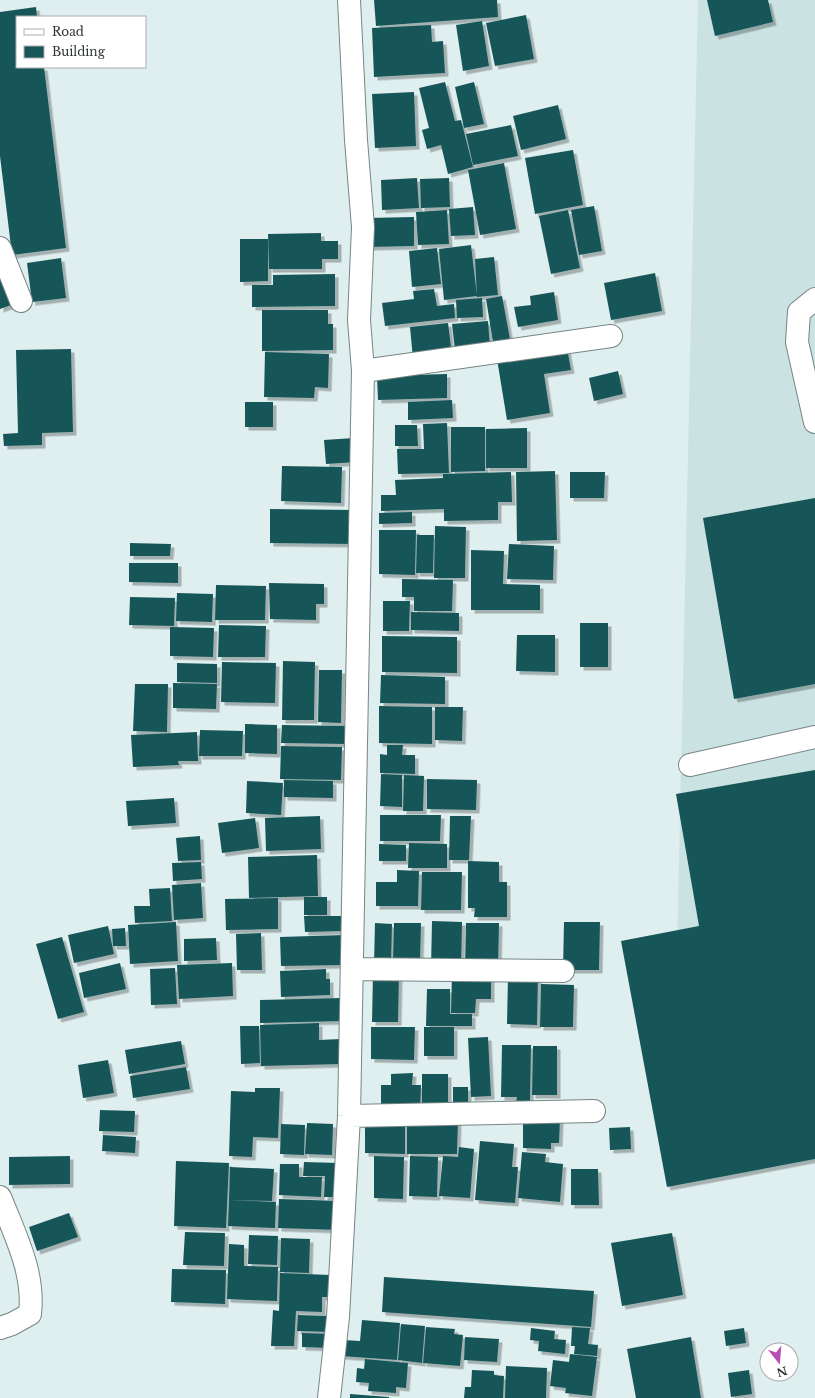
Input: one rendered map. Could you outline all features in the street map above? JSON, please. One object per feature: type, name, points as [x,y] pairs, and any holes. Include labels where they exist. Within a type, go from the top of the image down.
[{"type":"street","points":[[329,1398],[338,1317],[349,1116],[363,371],[359,320],[363,227],[356,140],[349,0]]},
{"type":"street","points":[[0,248],[21,302]]},
{"type":"street","points":[[815,299],[799,312],[797,342],[815,422]]},
{"type":"street","points":[[363,371],[611,336]]},
{"type":"street","points":[[690,765],[815,737]]},
{"type":"street","points":[[352,969],[562,971]]},
{"type":"street","points":[[349,1116],[594,1111]]},
{"type":"street","points":[[0,1197],[26,1263],[32,1298],[30,1314],[12,1324],[0,1328]]},
{"type":"shaded area","points":[[698,0],[815,0],[815,1154],[672,1178]]},
{"type":"building","points":[[374,0],[497,0],[498,17],[376,26]]},
{"type":"building","points":[[707,0],[768,0],[773,22],[715,36]]},
{"type":"building","points":[[36,7],[37,16],[16,16],[16,68],[44,68],[66,248],[12,255],[0,156],[0,12]]},
{"type":"building","points":[[526,15],[534,59],[495,66],[486,23]]},
{"type":"building","points":[[482,21],[489,66],[463,71],[456,25]]},
{"type":"building","points":[[431,25],[432,42],[443,41],[445,73],[374,77],[372,28]]},
{"type":"building","points":[[445,82],[455,121],[461,120],[473,167],[448,174],[441,145],[427,149],[422,130],[429,128],[419,88]]},
{"type":"building","points":[[474,82],[484,124],[464,128],[455,87]]},
{"type":"building","points":[[414,92],[416,146],[375,148],[372,94]]},
{"type":"building","points":[[558,105],[566,139],[521,150],[513,116]]},
{"type":"building","points":[[511,125],[518,156],[473,165],[466,134]]},
{"type":"building","points":[[573,150],[583,205],[535,214],[525,158]]},
{"type":"building","points":[[504,163],[516,229],[480,235],[468,170]]},
{"type":"building","points":[[417,178],[419,208],[382,210],[381,180]]},
{"type":"building","points":[[449,178],[450,207],[421,208],[420,179]]},
{"type":"building","points":[[594,206],[602,251],[579,255],[571,210]]},
{"type":"building","points":[[473,207],[475,235],[451,236],[449,209]]},
{"type":"building","points":[[447,210],[449,244],[418,245],[416,212]]},
{"type":"building","points":[[568,210],[580,268],[551,274],[539,216]]},
{"type":"building","points":[[414,217],[414,246],[368,247],[367,218]]},
{"type":"building","points":[[321,233],[321,241],[338,241],[338,259],[322,259],[322,269],[269,269],[268,234]]},
{"type":"building","points":[[240,239],[268,239],[268,281],[240,282]]},
{"type":"building","points":[[471,245],[477,296],[444,300],[439,249]]},
{"type":"building","points":[[437,248],[441,284],[412,287],[409,251]]},
{"type":"building","points":[[494,257],[498,295],[477,297],[475,259]]},
{"type":"building","points":[[61,258],[66,298],[32,302],[27,263]]},
{"type":"building","points":[[655,273],[662,311],[611,320],[604,283]]},
{"type":"building","points":[[335,274],[335,306],[252,307],[252,285],[273,285],[273,275]]},
{"type":"building","points":[[0,279],[11,305],[0,309]]},
{"type":"building","points":[[434,289],[437,306],[454,304],[455,318],[385,326],[382,303],[414,299],[413,291]]},
{"type":"building","points":[[554,292],[558,320],[518,327],[514,307],[531,305],[530,296]]},
{"type":"building","points":[[502,296],[510,339],[493,342],[486,299]]},
{"type":"building","points":[[482,298],[483,317],[457,318],[456,300]]},
{"type":"building","points":[[262,310],[328,310],[328,324],[333,324],[333,350],[262,351]]},
{"type":"building","points":[[488,321],[490,347],[455,350],[452,324]]},
{"type":"building","points":[[448,323],[452,355],[413,359],[410,327]]},
{"type":"building","points":[[567,348],[571,370],[544,374],[550,413],[507,420],[497,359]]},
{"type":"building","points":[[71,349],[73,432],[42,433],[42,445],[4,446],[3,434],[18,433],[16,350]]},
{"type":"building","points":[[265,352],[329,354],[328,388],[315,387],[314,398],[264,397]]},
{"type":"building","points":[[618,371],[623,394],[594,401],[589,378]]},
{"type":"building","points":[[447,374],[447,398],[378,400],[377,376]]},
{"type":"building","points":[[452,400],[453,418],[408,420],[408,402]]},
{"type":"building","points":[[245,402],[273,402],[273,427],[245,427]]},
{"type":"building","points":[[447,423],[449,473],[398,474],[397,449],[424,449],[423,424]]},
{"type":"building","points":[[395,425],[417,425],[418,446],[395,446]]},
{"type":"building","points":[[451,427],[485,427],[485,471],[451,472]]},
{"type":"building","points":[[527,428],[527,468],[486,468],[486,429]]},
{"type":"building","points":[[354,438],[356,462],[326,464],[324,440]]},
{"type":"building","points":[[282,466],[342,467],[341,503],[281,501]]},
{"type":"building","points":[[555,471],[557,540],[517,541],[516,472]]},
{"type":"building","points":[[511,472],[512,502],[498,502],[498,520],[444,521],[444,509],[381,511],[381,495],[396,495],[395,480],[443,478],[443,474]]},
{"type":"building","points":[[570,472],[605,472],[604,498],[570,498]]},
{"type":"building","points":[[815,498],[815,684],[734,699],[703,518]]},
{"type":"building","points":[[270,509],[354,510],[354,544],[270,543]]},
{"type":"building","points":[[412,512],[412,523],[379,524],[379,513]]},
{"type":"building","points":[[435,526],[466,527],[465,578],[434,578]]},
{"type":"building","points":[[379,530],[416,530],[415,575],[379,574]]},
{"type":"building","points":[[417,535],[434,535],[433,573],[416,573]]},
{"type":"building","points":[[130,543],[171,544],[170,556],[130,556]]},
{"type":"building","points":[[509,544],[554,546],[553,580],[507,579]]},
{"type":"building","points":[[471,550],[504,551],[503,584],[540,585],[540,610],[471,610]]},
{"type":"building","points":[[129,563],[178,563],[178,583],[129,582]]},
{"type":"building","points":[[402,579],[453,580],[452,611],[414,611],[414,597],[402,597]]},
{"type":"building","points":[[269,583],[324,584],[324,604],[316,604],[316,620],[270,619]]},
{"type":"building","points":[[216,585],[266,586],[265,620],[215,620]]},
{"type":"building","points":[[177,593],[213,594],[212,622],[176,621]]},
{"type":"building","points":[[130,597],[175,598],[174,626],[129,625]]},
{"type":"building","points":[[383,601],[410,601],[409,631],[383,631]]},
{"type":"building","points":[[411,612],[459,613],[459,631],[411,630]]},
{"type":"building","points":[[580,623],[608,623],[608,667],[580,667]]},
{"type":"building","points":[[219,625],[266,626],[265,657],[218,657]]},
{"type":"building","points":[[170,627],[214,628],[213,657],[170,656]]},
{"type":"building","points":[[517,635],[555,635],[555,672],[516,671]]},
{"type":"building","points":[[382,636],[457,637],[457,673],[382,672]]},
{"type":"building","points":[[283,661],[315,662],[314,720],[282,720]]},
{"type":"building","points":[[222,662],[276,663],[275,703],[221,702]]},
{"type":"building","points":[[177,663],[217,664],[217,683],[177,682]]},
{"type":"building","points":[[319,670],[342,670],[341,723],[318,722]]},
{"type":"building","points":[[381,675],[445,677],[445,704],[380,703]]},
{"type":"building","points":[[173,683],[217,684],[216,709],[173,708]]},
{"type":"building","points":[[135,684],[168,684],[167,732],[133,731]]},
{"type":"building","points":[[379,706],[432,707],[432,744],[379,743]]},
{"type":"building","points":[[435,707],[463,707],[462,741],[435,740]]},
{"type":"building","points":[[245,724],[277,725],[277,754],[245,753]]},
{"type":"building","points":[[282,725],[347,726],[347,744],[281,743]]},
{"type":"building","points":[[200,730],[243,731],[242,756],[199,756]]},
{"type":"building","points":[[197,732],[198,761],[178,761],[179,765],[133,767],[131,735]]},
{"type":"building","points":[[387,745],[403,745],[402,755],[415,755],[415,774],[380,773],[380,754],[387,755]]},
{"type":"building","points":[[281,746],[342,747],[341,780],[280,779]]},
{"type":"building","points":[[815,770],[815,1159],[667,1187],[621,941],[699,926],[676,794]]},
{"type":"building","points":[[381,774],[402,775],[402,807],[380,806]]},
{"type":"building","points":[[404,775],[424,776],[423,811],[403,811]]},
{"type":"building","points":[[427,779],[477,780],[476,810],[427,809]]},
{"type":"building","points":[[284,780],[333,781],[333,798],[284,797]]},
{"type":"building","points":[[247,781],[283,783],[281,815],[246,813]]},
{"type":"building","points":[[174,798],[176,823],[128,826],[126,801]]},
{"type":"building","points":[[380,815],[441,815],[440,841],[380,841]]},
{"type":"building","points":[[320,816],[321,849],[266,851],[265,818]]},
{"type":"building","points":[[450,816],[471,816],[469,860],[449,860]]},
{"type":"building","points":[[255,818],[259,848],[222,853],[218,823]]},
{"type":"building","points":[[200,836],[201,860],[178,861],[176,838]]},
{"type":"building","points":[[409,843],[447,844],[447,868],[408,868]]},
{"type":"building","points":[[379,844],[406,845],[406,861],[379,861]]},
{"type":"building","points":[[317,855],[318,896],[249,898],[248,857]]},
{"type":"building","points":[[468,861],[499,862],[499,882],[507,882],[507,917],[474,917],[475,908],[468,908]]},
{"type":"building","points":[[201,862],[202,879],[173,881],[172,863]]},
{"type":"building","points":[[397,870],[419,871],[418,906],[376,906],[376,882],[397,882]]},
{"type":"building","points":[[422,872],[462,872],[461,910],[421,910]]},
{"type":"building","points":[[201,883],[203,918],[174,920],[172,885]]},
{"type":"building","points":[[170,888],[172,921],[135,923],[134,906],[150,906],[149,889]]},
{"type":"building","points":[[304,897],[327,897],[327,915],[304,915]]},
{"type":"building","points":[[278,898],[278,929],[226,930],[225,899]]},
{"type":"building","points":[[304,916],[342,916],[343,931],[305,932]]},
{"type":"building","points":[[432,921],[462,922],[461,968],[431,968]]},
{"type":"building","points":[[176,922],[178,961],[130,964],[128,925]]},
{"type":"building","points":[[564,922],[600,922],[599,970],[563,970]]},
{"type":"building","points":[[375,923],[392,924],[391,964],[374,964]]},
{"type":"building","points":[[394,923],[421,923],[420,961],[393,961]]},
{"type":"building","points":[[466,923],[499,923],[498,968],[465,967]]},
{"type":"building","points":[[108,926],[114,954],[74,963],[68,935]]},
{"type":"building","points":[[125,928],[126,946],[113,946],[112,929]]},
{"type":"building","points":[[261,933],[262,970],[237,970],[236,934]]},
{"type":"building","points":[[344,935],[345,965],[281,966],[280,937]]},
{"type":"building","points":[[62,937],[84,1012],[58,1019],[36,944]]},
{"type":"building","points":[[216,938],[217,960],[184,961],[184,939]]},
{"type":"building","points":[[120,963],[126,989],[84,998],[79,973]]},
{"type":"building","points":[[232,963],[233,996],[179,999],[177,965]]},
{"type":"building","points":[[175,968],[177,1004],[151,1005],[150,969]]},
{"type":"building","points":[[326,969],[326,979],[330,979],[330,995],[281,997],[280,971]]},
{"type":"building","points":[[373,973],[399,974],[398,1022],[372,1022]]},
{"type":"building","points":[[452,975],[491,976],[491,999],[476,999],[475,1013],[451,1013]]},
{"type":"building","points":[[508,976],[538,976],[537,1025],[507,1024]]},
{"type":"building","points":[[541,984],[574,985],[573,1027],[540,1027]]},
{"type":"building","points":[[427,989],[450,989],[450,1014],[472,1014],[472,1026],[426,1026]]},
{"type":"building","points":[[342,998],[343,1021],[260,1023],[260,1000]]},
{"type":"building","points":[[319,1023],[319,1040],[341,1039],[342,1064],[261,1066],[260,1025]]},
{"type":"building","points":[[240,1026],[259,1026],[260,1063],[241,1064]]},
{"type":"building","points":[[371,1027],[415,1027],[414,1060],[371,1059]]},
{"type":"building","points":[[424,1027],[454,1027],[454,1056],[424,1056]]},
{"type":"building","points":[[488,1037],[491,1096],[471,1097],[468,1038]]},
{"type":"building","points":[[181,1041],[185,1064],[129,1074],[125,1050]]},
{"type":"building","points":[[502,1045],[531,1045],[530,1103],[516,1102],[517,1097],[501,1097]]},
{"type":"building","points":[[533,1046],[557,1046],[557,1095],[532,1095]]},
{"type":"building","points":[[108,1060],[114,1093],[83,1098],[78,1065]]},
{"type":"building","points":[[186,1067],[190,1089],[133,1098],[130,1076]]},
{"type":"building","points":[[413,1073],[412,1085],[421,1085],[420,1111],[381,1110],[381,1085],[391,1085],[391,1074]]},
{"type":"building","points":[[422,1074],[448,1074],[448,1112],[422,1112]]},
{"type":"building","points":[[453,1087],[468,1087],[468,1112],[453,1112]]},
{"type":"building","points":[[255,1088],[280,1088],[278,1138],[253,1137],[252,1157],[229,1156],[231,1091],[255,1092]]},
{"type":"building","points":[[100,1110],[135,1111],[134,1132],[99,1131]]},
{"type":"building","points":[[523,1118],[560,1119],[559,1143],[551,1143],[551,1149],[523,1148]]},
{"type":"building","points":[[365,1120],[405,1121],[405,1154],[365,1153]]},
{"type":"building","points":[[407,1120],[458,1121],[457,1154],[407,1154]]},
{"type":"building","points":[[307,1123],[333,1124],[332,1155],[305,1154]]},
{"type":"building","points":[[281,1124],[305,1125],[304,1155],[280,1154]]},
{"type":"building","points":[[630,1127],[631,1149],[610,1150],[609,1128]]},
{"type":"building","points":[[103,1135],[136,1137],[135,1153],[102,1151]]},
{"type":"building","points":[[480,1141],[514,1144],[512,1167],[518,1167],[515,1203],[475,1200]]},
{"type":"building","points":[[459,1147],[474,1149],[470,1198],[439,1196],[443,1156],[458,1157]]},
{"type":"building","points":[[522,1152],[546,1154],[545,1162],[563,1164],[560,1202],[518,1198]]},
{"type":"building","points":[[70,1156],[70,1184],[9,1185],[9,1157]]},
{"type":"building","points":[[374,1156],[404,1157],[403,1199],[374,1198]]},
{"type":"building","points":[[410,1156],[438,1157],[437,1197],[409,1196]]},
{"type":"building","points":[[176,1161],[229,1163],[226,1228],[174,1226]]},
{"type":"building","points":[[304,1162],[339,1163],[337,1197],[324,1197],[325,1176],[303,1176]]},
{"type":"building","points":[[280,1164],[299,1164],[299,1177],[322,1177],[321,1197],[279,1195]]},
{"type":"building","points":[[230,1167],[274,1169],[272,1201],[229,1200]]},
{"type":"building","points":[[571,1169],[598,1169],[599,1205],[571,1205]]},
{"type":"building","points":[[279,1199],[340,1201],[339,1230],[278,1228]]},
{"type":"building","points":[[229,1200],[276,1202],[275,1228],[228,1226]]},
{"type":"building","points":[[69,1213],[78,1237],[37,1251],[29,1227]]},
{"type":"building","points":[[185,1232],[225,1233],[224,1266],[183,1265]]},
{"type":"building","points":[[672,1233],[683,1295],[622,1306],[611,1243]]},
{"type":"building","points":[[249,1235],[278,1236],[277,1265],[248,1264]]},
{"type":"building","points":[[281,1238],[310,1239],[309,1273],[280,1272]]},
{"type":"building","points":[[229,1244],[244,1245],[244,1266],[278,1267],[277,1301],[227,1299]]},
{"type":"building","points":[[172,1269],[226,1270],[225,1304],[171,1302]]},
{"type":"building","points":[[280,1273],[330,1275],[329,1297],[322,1297],[322,1312],[296,1311],[294,1346],[271,1346],[273,1310],[279,1311]]},
{"type":"building","points":[[384,1277],[594,1291],[591,1327],[382,1312]]},
{"type":"building","points":[[298,1315],[331,1316],[331,1332],[297,1331]]},
{"type":"building","points":[[362,1320],[400,1323],[397,1360],[341,1356],[343,1340],[360,1341]]},
{"type":"building","points":[[401,1324],[425,1326],[422,1363],[398,1360]]},
{"type":"building","points":[[426,1327],[455,1329],[454,1334],[463,1335],[460,1366],[423,1363]]},
{"type":"building","points":[[572,1327],[590,1328],[588,1344],[598,1345],[597,1356],[574,1354],[575,1346],[571,1346]]},
{"type":"building","points":[[531,1328],[555,1331],[554,1339],[566,1340],[565,1354],[538,1351],[539,1341],[530,1340]]},
{"type":"building","points":[[744,1328],[746,1343],[726,1346],[724,1331]]},
{"type":"building","points":[[302,1333],[333,1334],[332,1348],[302,1347]]},
{"type":"building","points":[[465,1337],[499,1339],[497,1362],[464,1360]]},
{"type":"building","points":[[691,1337],[701,1398],[636,1398],[627,1349]]},
{"type":"building","points":[[570,1354],[597,1357],[592,1396],[565,1393],[566,1388],[550,1386],[553,1360],[569,1362]]},
{"type":"building","points":[[365,1359],[408,1363],[406,1388],[396,1387],[396,1393],[368,1391],[369,1383],[356,1382],[357,1368],[364,1369]]},
{"type":"building","points":[[506,1366],[547,1368],[546,1398],[505,1398]]},
{"type":"building","points":[[472,1370],[494,1371],[494,1375],[504,1376],[503,1398],[464,1398],[465,1387],[471,1387]]},
{"type":"building","points":[[749,1370],[752,1394],[731,1397],[728,1373]]},
{"type":"building","points":[[350,1394],[389,1397],[389,1398],[350,1398]]}]
